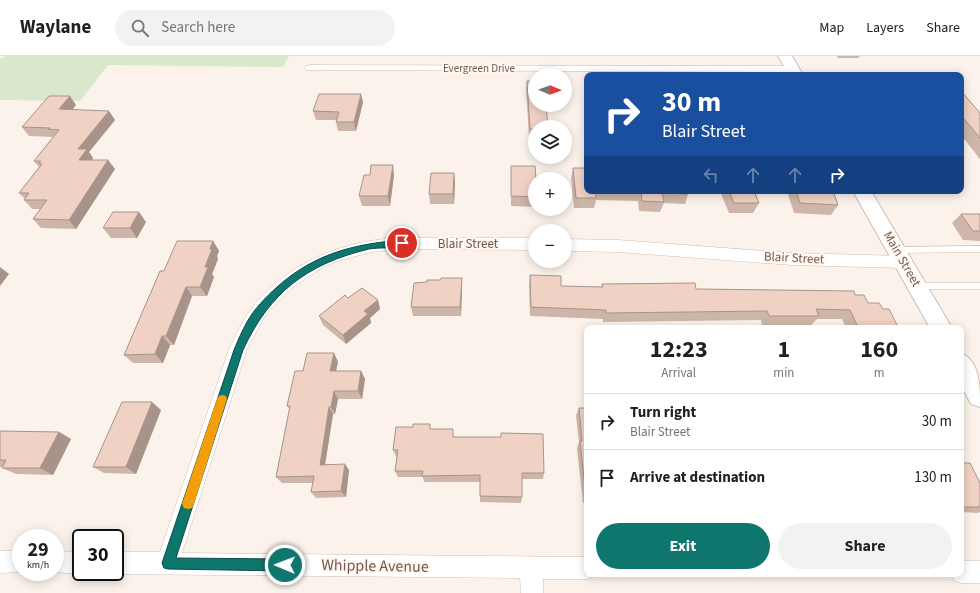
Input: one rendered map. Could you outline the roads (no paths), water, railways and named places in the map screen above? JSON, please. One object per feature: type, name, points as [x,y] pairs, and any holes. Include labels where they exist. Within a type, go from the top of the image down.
[{"type":"main road","points":[[785,56],[794,72]]},
{"type":"main road","name":"Main Street","points":[[864,194],[939,325]]},
{"type":"main road","points":[[964,368],[980,396]]},
{"type":"street","name":"Evergreen Drive","points":[[310,68],[794,72]]},
{"type":"street","name":"Blair Street","points":[[168,563],[238,350],[251,324],[270,299],[295,276],[316,263],[342,253],[371,246],[402,243],[528,244]]},
{"type":"street","name":"Blair Street","points":[[572,245],[618,246],[792,259],[900,256]]},
{"type":"street","points":[[0,562],[12,562]]},
{"type":"street","name":"Whipple Avenue","points":[[124,563],[584,568]]},
{"type":"street","points":[[531,567],[532,593]]},
{"type":"street","points":[[964,572],[980,572]]},
{"type":"lane","points":[[900,256],[980,249]]},
{"type":"lane","points":[[917,286],[980,286]]}]
